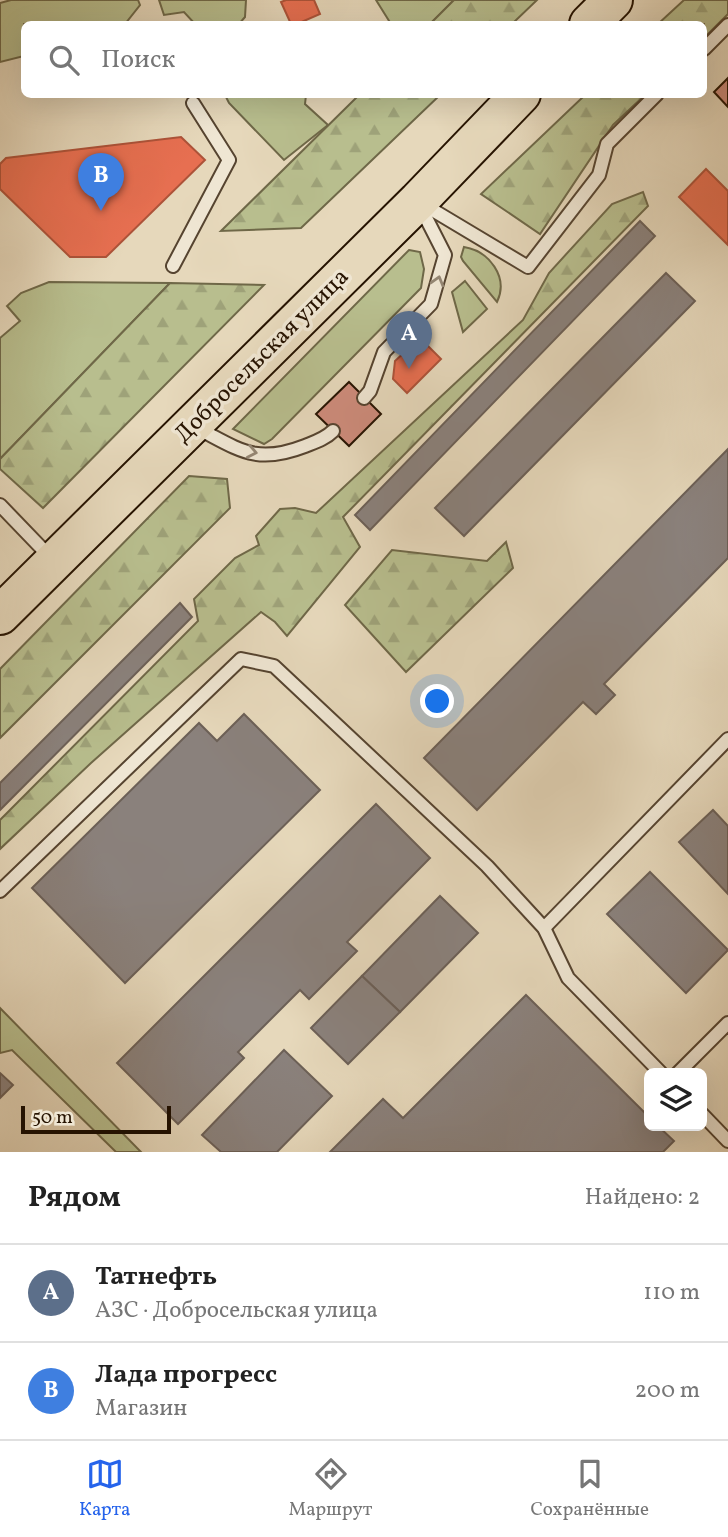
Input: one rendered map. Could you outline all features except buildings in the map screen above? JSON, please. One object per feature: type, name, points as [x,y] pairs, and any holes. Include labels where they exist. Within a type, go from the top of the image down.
[{"type":"main road","points":[[592,21],[612,0]]},
{"type":"main road","name":"Добросельская улица","points":[[0,615],[418,201],[517,98]]},
{"type":"lane","points":[[707,46],[728,24]]},
{"type":"lane","points":[[418,201],[528,267],[599,175],[607,144],[653,98]]},
{"type":"lane","points":[[173,266],[229,160],[193,103]]},
{"type":"lane","points":[[364,398],[370,391],[384,352],[432,304],[445,255],[418,201]]},
{"type":"lane","points":[[190,425],[250,455],[283,454],[327,437],[333,430]]},
{"type":"lane","points":[[0,505],[54,561]]},
{"type":"lane","points":[[0,891],[242,659],[274,666],[487,866],[544,928],[568,978],[657,1068]]},
{"type":"lane","points":[[544,928],[728,739]]},
{"type":"lane","points":[[683,1068],[728,1023]]},
{"type":"lane","points":[[707,1119],[728,1141]]},
{"type":"green space","points":[[11,0],[138,0],[140,5],[127,21],[21,21],[21,57],[0,62],[0,3]]},
{"type":"green space","points":[[159,0],[246,0],[245,17],[242,21],[192,21],[184,12],[164,15]]},
{"type":"green space","points":[[376,0],[454,0],[433,21],[389,21]]},
{"type":"green space","points":[[454,0],[537,0],[515,21],[433,21]]},
{"type":"green space","points":[[684,0],[728,0],[728,14],[707,35],[707,21],[661,21]]},
{"type":"green space","points":[[226,98],[306,98],[305,104],[328,125],[284,160]]},
{"type":"green space","points":[[356,98],[437,98],[301,228],[221,231]]},
{"type":"green space","points":[[582,98],[642,98],[613,125],[540,234],[481,194]]},
{"type":"green space","points":[[643,192],[648,206],[343,517],[360,547],[287,636],[275,622],[261,612],[91,763],[0,849],[0,820],[198,621],[194,599],[235,558],[259,545],[256,536],[280,509],[295,508],[316,513],[523,320],[549,273],[612,204]]},
{"type":"green space","points":[[464,247],[481,254],[494,267],[500,283],[497,302],[463,261],[461,257]]},
{"type":"green space","points":[[409,250],[420,252],[424,269],[421,288],[272,439],[264,444],[233,429]]},
{"type":"green space","points":[[465,281],[487,309],[463,332],[452,292]]},
{"type":"green space","points":[[49,282],[170,283],[0,459],[0,338],[20,321],[7,306],[21,293]]},
{"type":"green space","points":[[170,283],[264,285],[43,508],[0,469],[0,459]]},
{"type":"green space","points":[[189,476],[227,479],[230,508],[0,738],[0,669]]},
{"type":"green space","points":[[506,542],[513,568],[406,672],[345,605],[392,550],[487,561]]},
{"type":"green space","points":[[0,1008],[141,1152],[116,1152],[12,1050],[0,1053]]},
{"type":"place","name":"Лада прогресс","points":[[101,211]]},
{"type":"place","name":"Татнефть","points":[[409,369]]}]
